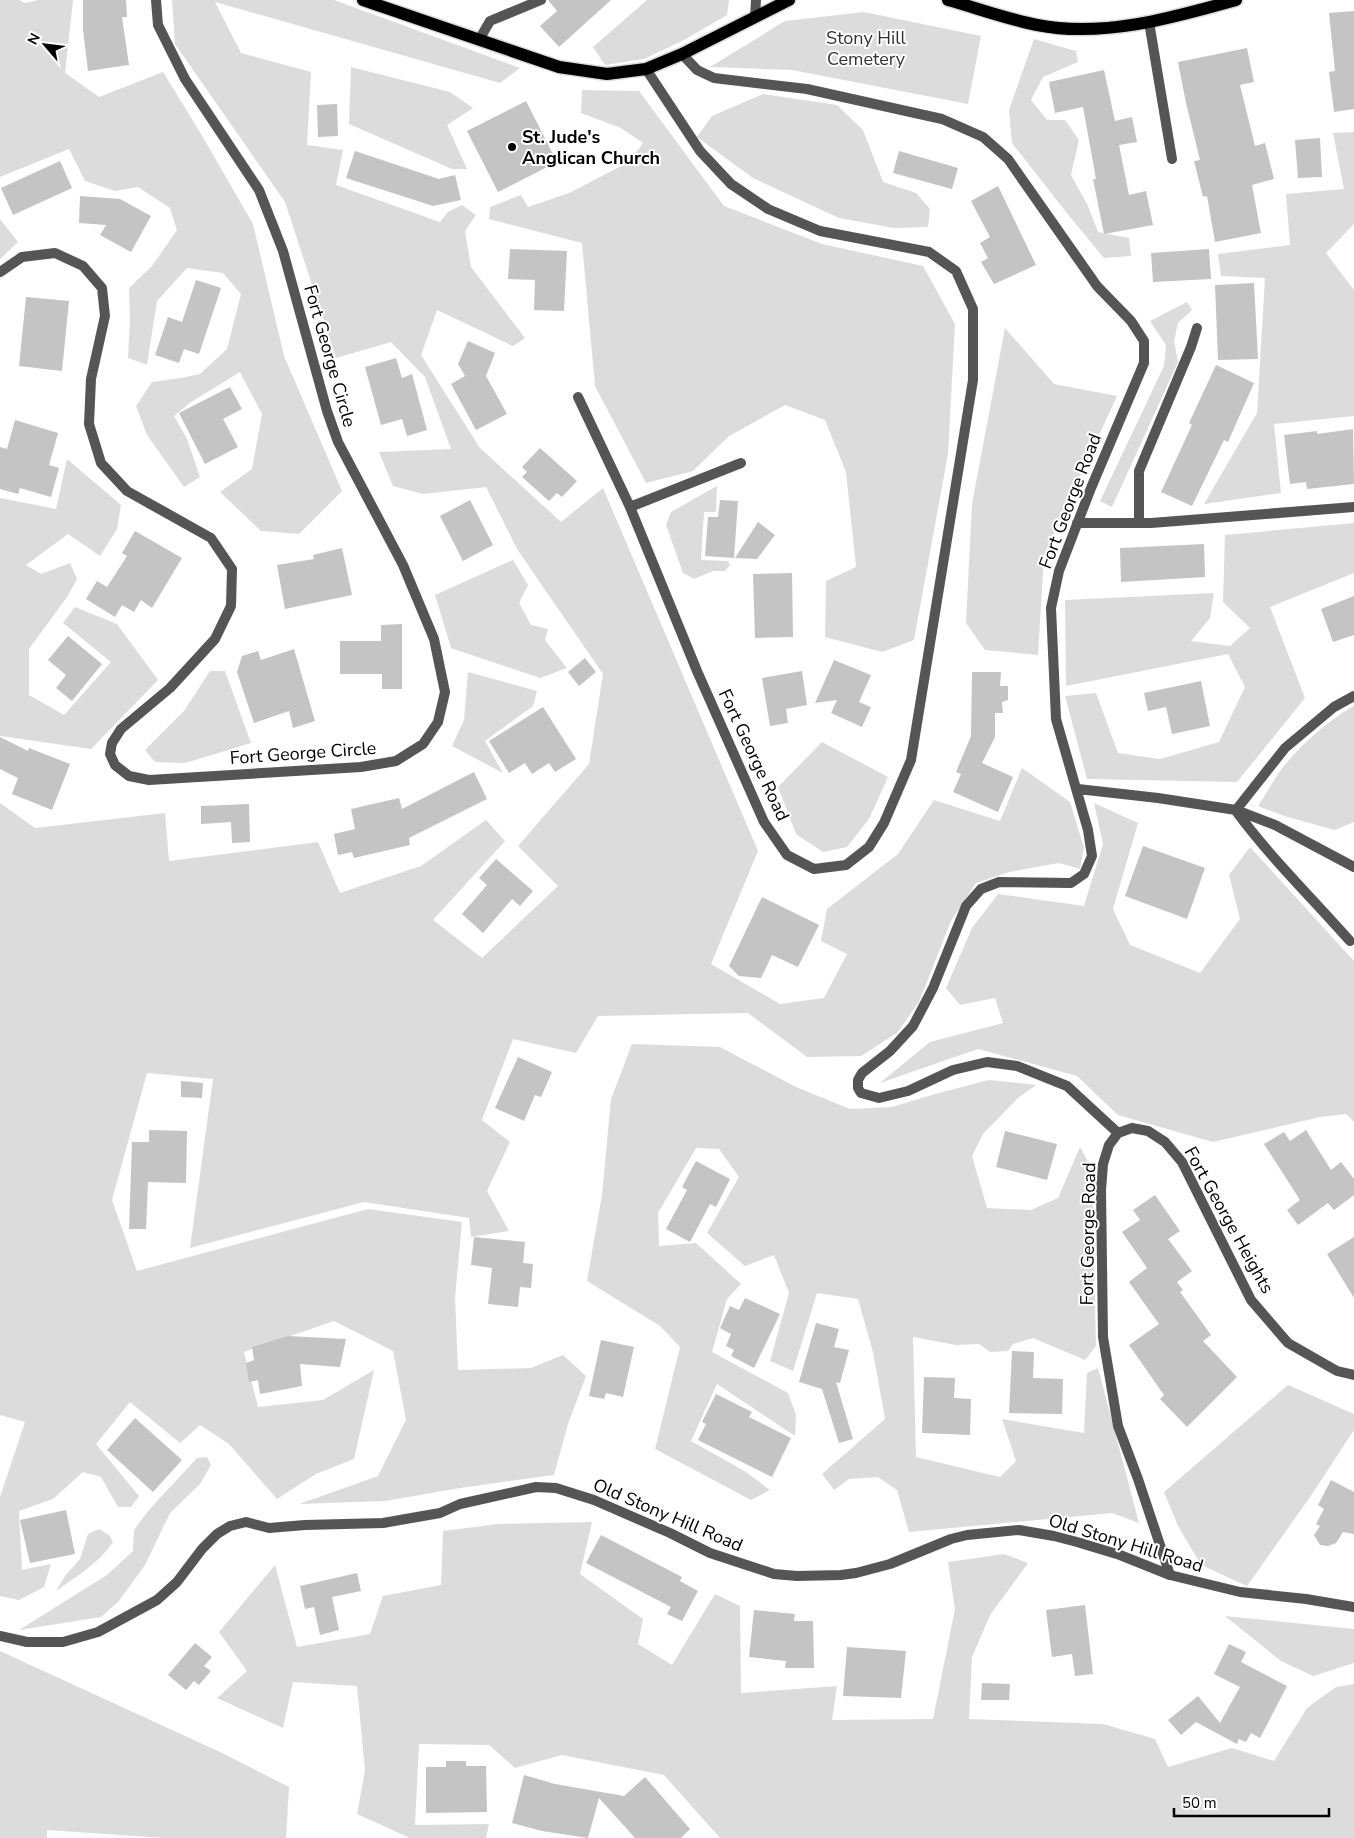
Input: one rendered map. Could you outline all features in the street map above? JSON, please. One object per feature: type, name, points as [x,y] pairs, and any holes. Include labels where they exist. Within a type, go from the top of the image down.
[{"type":"main road","points":[[363,0],[379,3],[559,67],[607,74],[646,69],[682,54],[789,0]]},
{"type":"main road","points":[[948,0],[1037,25],[1091,30],[1149,22],[1236,0]]},
{"type":"street","name":"Fort George Circle","points":[[0,272],[22,257],[55,254],[84,266],[102,288],[105,316],[91,379],[89,424],[101,463],[127,491],[212,538],[232,569],[231,606],[215,639],[170,688],[121,729],[112,744],[110,754],[115,766],[129,776],[149,780],[361,768],[396,761],[423,744],[438,722],[445,692],[434,639],[403,565],[338,442],[327,411],[283,251],[259,190],[184,80],[158,25],[156,0]]},
{"type":"street","points":[[479,40],[490,21],[541,0]]},
{"type":"street","points":[[755,17],[756,0]]},
{"type":"street","points":[[1149,22],[1172,158]]},
{"type":"street","name":"Fort George Road","points":[[682,54],[696,70],[714,78],[807,89],[942,119],[983,137],[1008,159],[1097,286],[1131,321],[1144,341],[1144,363],[1059,571],[1051,608],[1056,719],[1078,789],[1092,856],[1084,874],[1071,883],[999,882],[981,889],[966,906],[933,988],[913,1026],[890,1052],[862,1073],[858,1080],[858,1088],[861,1093],[879,1098],[908,1091],[953,1070],[987,1062],[1017,1066],[1067,1086],[1118,1133],[1109,1144],[1103,1164],[1101,1190],[1103,1337],[1118,1426],[1138,1479],[1170,1576]]},
{"type":"street","name":"Fort George Road","points":[[578,397],[630,507],[697,670],[764,822],[787,855],[814,868],[846,865],[869,847],[884,823],[911,760],[974,380],[973,309],[956,271],[928,252],[820,231],[768,209],[731,184],[700,151],[646,69]]},
{"type":"street","points":[[1139,523],[1139,471],[1191,347],[1197,328]]},
{"type":"street","points":[[630,507],[740,463]]},
{"type":"street","points":[[1077,524],[1139,523],[1354,507]]},
{"type":"street","points":[[1236,810],[1285,748],[1334,707],[1354,696]]},
{"type":"street","points":[[1078,789],[1158,798],[1236,810],[1275,825],[1354,867]]},
{"type":"street","points":[[1236,810],[1260,843],[1350,941]]},
{"type":"street","name":"Fort George Heights","points":[[1118,1133],[1132,1128],[1148,1132],[1166,1142],[1182,1162],[1251,1300],[1288,1343],[1337,1371],[1354,1375]]},
{"type":"street","name":"Old Stony Hill Road","points":[[0,1636],[27,1642],[63,1642],[98,1632],[157,1600],[177,1582],[202,1549],[217,1534],[230,1526],[246,1522],[269,1528],[383,1523],[440,1513],[460,1504],[536,1487],[556,1488],[594,1500],[670,1533],[710,1553],[774,1574],[797,1576],[856,1573],[890,1564],[951,1539],[967,1535],[1019,1530],[1054,1536],[1120,1555],[1170,1576],[1240,1592],[1306,1599],[1354,1607]]},
{"type":"green space","points":[[0,0],[19,0],[25,3],[39,0],[73,0],[65,73],[99,97],[163,72],[253,224],[284,356],[342,491],[299,534],[261,531],[220,492],[252,469],[262,414],[240,372],[191,402],[174,416],[187,439],[200,477],[184,487],[147,435],[136,406],[152,382],[200,374],[227,349],[241,294],[223,273],[187,268],[157,301],[147,365],[128,358],[129,288],[152,266],[177,230],[170,208],[138,187],[115,191],[85,181],[69,149],[0,177]]},
{"type":"green space","points":[[172,0],[334,0],[520,68],[500,83],[215,2],[241,53],[311,72],[307,145],[343,150],[336,185],[440,222],[448,212],[462,205],[476,215],[465,231],[471,267],[525,338],[513,346],[437,310],[421,355],[480,448],[561,522],[603,488],[758,851],[711,964],[780,1004],[824,998],[847,954],[821,941],[827,909],[898,854],[934,800],[1000,821],[1022,768],[1070,802],[1084,848],[1080,869],[1059,863],[1009,872],[976,883],[951,921],[919,1002],[897,1033],[861,1056],[807,1057],[748,1013],[598,1016],[576,1053],[513,1039],[482,1120],[510,1142],[487,1191],[509,1231],[471,1237],[469,1218],[364,1202],[190,1248],[213,1079],[147,1073],[112,1200],[137,1271],[368,1209],[462,1222],[455,1298],[458,1370],[531,1368],[563,1355],[586,1376],[568,1424],[554,1475],[385,1501],[299,1504],[378,1476],[406,1420],[393,1351],[334,1321],[244,1352],[258,1407],[323,1400],[374,1370],[354,1459],[316,1474],[277,1499],[229,1444],[200,1425],[180,1443],[130,1402],[96,1444],[139,1496],[131,1507],[118,1507],[101,1477],[83,1472],[53,1499],[19,1511],[22,1570],[51,1564],[44,1587],[19,1600],[0,1596],[0,1497],[25,1422],[0,1415],[0,803],[35,828],[165,813],[169,861],[318,842],[340,893],[421,866],[486,820],[505,841],[433,920],[482,958],[558,886],[518,846],[589,764],[603,674],[517,549],[486,487],[423,494],[393,486],[379,452],[451,449],[425,377],[391,342],[336,358],[285,202],[175,44]]},
{"type":"green space","points":[[647,0],[729,0],[727,15],[684,40],[644,59],[605,65],[593,47]]},
{"type":"green space","name":"Stony Hill Cemetery","points":[[864,12],[981,36],[968,104],[792,70],[710,67],[785,21]]},
{"type":"green space","points":[[1034,39],[1076,51],[1078,62],[1043,77],[1031,100],[1047,120],[1065,120],[1079,140],[1071,175],[1088,206],[1098,232],[1129,238],[1131,256],[1104,258],[1012,143],[1009,110]]},
{"type":"green space","points":[[351,67],[450,92],[473,108],[447,125],[467,169],[452,169],[349,124]]},
{"type":"green space","points":[[582,90],[639,91],[724,206],[822,244],[923,266],[955,324],[948,454],[914,640],[882,652],[825,637],[826,581],[856,567],[846,472],[825,420],[785,405],[729,436],[693,471],[646,483],[595,386],[582,243],[489,219],[490,207],[521,195],[528,207],[569,193],[629,162],[643,143],[621,128],[581,113]]},
{"type":"green space","points":[[763,94],[837,105],[863,130],[883,182],[916,193],[930,209],[928,227],[894,228],[839,218],[753,178],[697,137],[712,116]]},
{"type":"green space","points":[[1354,132],[1354,224],[1326,253],[1354,290],[1354,416],[1274,424],[1281,493],[1204,504],[1257,413],[1265,278],[1221,276],[1218,254],[1290,245],[1286,194],[1344,189],[1333,133]]},
{"type":"green space","points":[[0,219],[18,242],[0,259]]},
{"type":"green space","points":[[1187,302],[1192,310],[1178,323],[1174,341],[1178,362],[1112,507],[1100,501],[1164,366],[1166,345],[1150,321]]},
{"type":"green space","points":[[1005,328],[1054,384],[1117,396],[1044,555],[1038,655],[985,650],[966,623],[972,504]]},
{"type":"green space","points":[[67,459],[121,505],[117,529],[100,556],[68,534],[26,565],[41,574],[70,563],[77,579],[67,597],[29,649],[29,695],[64,715],[111,662],[63,623],[75,607],[117,624],[158,680],[91,749],[0,736],[0,498],[56,509]]},
{"type":"green space","points":[[717,486],[716,512],[704,512],[701,560],[728,561],[730,565],[725,571],[713,571],[694,579],[683,573],[666,525],[671,512]]},
{"type":"green space","points":[[1354,523],[1354,573],[1270,607],[1305,698],[1237,782],[1087,779],[1065,696],[1096,693],[1118,753],[1160,759],[1219,742],[1245,687],[1228,654],[1066,686],[1065,600],[1214,593],[1210,618],[1191,641],[1230,646],[1250,628],[1223,602],[1225,535]]},
{"type":"green space","points":[[513,560],[528,585],[519,603],[531,625],[548,629],[545,640],[567,668],[540,678],[451,648],[435,595]]},
{"type":"green space","points":[[210,671],[225,671],[251,743],[185,763],[155,762],[145,750],[184,711]]},
{"type":"green space","points":[[468,672],[537,691],[533,706],[485,741],[503,773],[452,746],[464,720]]},
{"type":"green space","points":[[1354,706],[1354,822],[1335,830],[1284,816],[1258,806],[1281,770],[1296,752],[1325,726]]},
{"type":"green space","points":[[822,742],[888,777],[869,819],[847,847],[823,852],[796,834],[778,787]]},
{"type":"green space","points":[[1094,803],[1138,823],[1113,909],[1130,945],[1200,973],[1240,919],[1229,875],[1250,847],[1354,961],[1354,1122],[1346,1114],[1320,1117],[1213,1142],[1118,1115],[1077,1076],[978,1049],[880,1083],[930,1042],[1003,1023],[995,998],[960,1005],[946,988],[972,928],[998,894],[1084,906],[1103,844]]},
{"type":"green space","points":[[632,1044],[720,1047],[796,1087],[850,1109],[892,1107],[989,1080],[1036,1085],[1019,1097],[983,1134],[972,1156],[987,1208],[1031,1210],[1058,1198],[1080,1147],[1092,1169],[1096,1346],[1085,1360],[1033,1338],[1013,1344],[1008,1351],[990,1352],[979,1344],[956,1345],[913,1337],[916,1457],[1000,1477],[1016,1461],[1002,1419],[1084,1433],[1087,1373],[1098,1368],[1139,1523],[1112,1513],[909,1532],[897,1490],[878,1477],[849,1479],[834,1490],[822,1474],[885,1419],[873,1352],[858,1299],[817,1293],[793,1371],[770,1361],[789,1293],[774,1255],[745,1266],[707,1233],[739,1177],[719,1149],[696,1148],[658,1213],[659,1246],[696,1243],[741,1284],[727,1299],[712,1352],[788,1393],[796,1415],[795,1436],[717,1384],[691,1441],[746,1472],[770,1490],[751,1500],[655,1449],[680,1347],[660,1326],[587,1281],[602,1195],[611,1099]]},
{"type":"green space","points":[[1288,1385],[1354,1414],[1354,1430],[1310,1497],[1247,1586],[1201,1565],[1178,1526],[1164,1492]]},
{"type":"green space","points":[[207,1457],[211,1465],[200,1484],[170,1513],[145,1565],[118,1602],[101,1617],[19,1630],[107,1575],[133,1551],[134,1530],[148,1511],[197,1458]]},
{"type":"green space","points":[[592,1522],[580,1574],[643,1619],[638,1644],[672,1665],[715,1594],[740,1606],[741,1693],[837,1686],[832,1720],[933,1719],[955,1609],[948,1562],[1004,1554],[1028,1563],[990,1615],[972,1657],[969,1719],[1103,1724],[1155,1739],[1168,1767],[1232,1748],[1274,1761],[1307,1708],[1336,1687],[1354,1684],[1354,1838],[720,1838],[664,1775],[562,1755],[515,1768],[489,1745],[419,1744],[415,1825],[489,1824],[486,1838],[410,1838],[357,1814],[365,1771],[357,1686],[293,1682],[283,1728],[217,1698],[247,1671],[219,1632],[275,1565],[297,1647],[370,1634],[383,1596],[441,1585],[443,1531],[498,1524]]},
{"type":"green space","points":[[99,1529],[109,1535],[113,1542],[94,1563],[56,1591],[65,1576],[80,1559],[88,1534]]},
{"type":"green space","points":[[1225,1616],[1354,1629],[1354,1663],[1313,1676],[1281,1661]]},
{"type":"green space","points":[[0,1651],[220,1752],[289,1787],[286,1838],[164,1838],[47,1830],[47,1838],[0,1838]]},
{"type":"building","points":[[83,0],[126,0],[127,17],[122,17],[129,65],[88,71],[83,30]]},
{"type":"building","points":[[548,0],[611,0],[559,47],[540,26],[557,11]]},
{"type":"building","points":[[1354,11],[1354,109],[1334,112],[1329,72],[1335,71],[1329,13]]},
{"type":"building","points":[[1247,48],[1254,82],[1240,85],[1255,146],[1265,143],[1274,179],[1252,185],[1261,233],[1215,242],[1207,196],[1203,197],[1194,161],[1200,160],[1178,62]]},
{"type":"building","points":[[1104,70],[1115,121],[1132,117],[1137,142],[1119,145],[1129,195],[1146,191],[1153,225],[1104,234],[1093,179],[1096,179],[1083,107],[1055,113],[1049,82]]},
{"type":"building","name":"St. Jude's Anglican Church","points":[[526,101],[557,162],[498,192],[467,131]]},
{"type":"building","points":[[337,104],[338,136],[318,137],[317,105]]},
{"type":"building","points":[[1320,138],[1322,177],[1298,178],[1295,140]]},
{"type":"building","points":[[355,151],[439,179],[455,175],[461,200],[433,206],[346,178]]},
{"type":"building","points":[[899,151],[958,168],[952,189],[893,173]]},
{"type":"building","points":[[60,161],[72,188],[13,215],[1,188]]},
{"type":"building","points":[[998,186],[1036,265],[994,284],[981,262],[988,258],[980,243],[990,237],[971,201]]},
{"type":"building","points":[[80,196],[120,199],[151,216],[131,252],[100,235],[106,225],[79,223]]},
{"type":"building","points":[[510,249],[567,251],[564,311],[534,310],[535,280],[508,279]]},
{"type":"building","points":[[1209,249],[1211,279],[1153,282],[1151,253]]},
{"type":"building","points":[[196,280],[221,288],[199,354],[184,349],[179,363],[155,355],[168,317],[182,322]]},
{"type":"building","points":[[1254,283],[1258,359],[1218,360],[1215,285]]},
{"type":"building","points":[[26,297],[69,301],[62,371],[19,366]]},
{"type":"building","points":[[468,341],[495,353],[486,376],[507,414],[476,430],[451,384],[465,376],[458,364]]},
{"type":"building","points":[[396,358],[402,378],[412,374],[427,430],[407,436],[402,419],[381,425],[365,367]]},
{"type":"building","points":[[1216,365],[1254,383],[1228,442],[1224,440],[1192,506],[1161,492],[1192,425],[1189,423]]},
{"type":"building","points":[[230,387],[242,409],[223,419],[238,447],[205,464],[179,413]]},
{"type":"building","points":[[15,420],[58,433],[49,465],[59,468],[51,497],[20,488],[18,494],[0,489],[0,447],[7,449]]},
{"type":"building","points":[[1353,429],[1354,484],[1307,489],[1306,482],[1290,484],[1284,435],[1317,431],[1317,434]]},
{"type":"building","points":[[540,448],[577,481],[562,497],[557,493],[549,501],[522,477],[527,472],[522,467]]},
{"type":"building","points":[[470,500],[493,545],[463,561],[440,516]]},
{"type":"building","points":[[720,500],[738,501],[734,558],[705,556],[708,517],[718,517]]},
{"type":"building","points":[[758,522],[775,535],[757,559],[735,558]]},
{"type":"building","points":[[135,531],[182,558],[152,608],[141,600],[134,612],[122,605],[115,617],[86,599],[97,581],[107,587],[127,556],[122,553]]},
{"type":"building","points":[[1204,544],[1205,577],[1121,582],[1120,548]]},
{"type":"building","points":[[342,548],[352,595],[285,609],[277,565],[314,559],[313,555]]},
{"type":"building","points":[[792,573],[793,637],[755,638],[753,574]]},
{"type":"building","points":[[1354,596],[1354,635],[1333,642],[1321,609]]},
{"type":"building","points":[[402,624],[402,689],[382,689],[382,674],[340,674],[340,641],[381,641],[381,625]]},
{"type":"building","points":[[68,636],[102,664],[72,701],[56,688],[66,675],[48,660]]},
{"type":"building","points":[[294,649],[315,721],[293,728],[289,711],[254,723],[237,672],[242,656],[258,651],[261,660]]},
{"type":"building","points":[[585,658],[596,672],[579,686],[568,672]]},
{"type":"building","points":[[834,660],[871,675],[859,702],[871,707],[862,727],[831,713],[837,700],[815,703]]},
{"type":"building","points":[[802,671],[807,705],[786,709],[788,723],[770,726],[762,678]]},
{"type":"building","points":[[972,672],[1001,672],[1000,686],[1008,686],[1008,700],[1002,702],[1003,713],[995,713],[995,737],[982,763],[1013,777],[998,812],[953,792],[961,774],[956,772],[971,736]]},
{"type":"building","points":[[1201,681],[1210,726],[1172,734],[1166,707],[1148,711],[1144,693]]},
{"type":"building","points":[[543,707],[576,759],[555,772],[549,763],[532,774],[525,763],[509,773],[489,741]]},
{"type":"building","points":[[0,737],[28,751],[29,748],[70,764],[52,810],[12,794],[18,778],[0,769]]},
{"type":"building","points":[[474,772],[487,799],[409,838],[410,845],[354,858],[352,852],[338,855],[334,834],[355,829],[351,809],[399,798],[402,809]]},
{"type":"building","points":[[249,804],[250,842],[232,843],[231,822],[201,824],[201,806]]},
{"type":"building","points":[[1143,846],[1205,868],[1187,919],[1125,896]]},
{"type":"building","points":[[496,859],[533,891],[520,906],[512,899],[483,933],[462,914],[487,885],[479,878]]},
{"type":"building","points":[[762,897],[819,925],[798,967],[772,955],[761,978],[739,976],[729,966]]},
{"type":"building","points":[[518,1057],[552,1072],[541,1097],[535,1095],[524,1121],[495,1108]]},
{"type":"building","points":[[181,1081],[203,1083],[202,1098],[181,1097]]},
{"type":"building","points":[[149,1130],[187,1131],[186,1183],[148,1182],[146,1229],[129,1229],[132,1142],[149,1142]]},
{"type":"building","points":[[1306,1130],[1331,1170],[1341,1162],[1354,1179],[1354,1195],[1334,1210],[1328,1203],[1298,1225],[1287,1210],[1300,1200],[1264,1144],[1284,1132],[1290,1141]]},
{"type":"building","points":[[1005,1131],[1057,1144],[1047,1180],[996,1167]]},
{"type":"building","points":[[696,1161],[730,1179],[716,1207],[710,1204],[690,1242],[666,1229],[687,1190],[682,1187]]},
{"type":"building","points":[[1155,1195],[1180,1231],[1168,1239],[1192,1271],[1177,1282],[1183,1290],[1180,1292],[1211,1335],[1203,1341],[1237,1377],[1187,1427],[1160,1399],[1164,1395],[1129,1345],[1159,1324],[1129,1282],[1147,1268],[1122,1232],[1140,1220],[1133,1210]]},
{"type":"building","points":[[474,1237],[525,1242],[523,1263],[533,1264],[531,1288],[520,1287],[518,1307],[488,1304],[492,1268],[471,1265]]},
{"type":"building","points":[[1354,1237],[1354,1298],[1327,1254]]},
{"type":"building","points":[[745,1298],[780,1314],[754,1368],[731,1356],[734,1350],[726,1346],[731,1334],[720,1328],[730,1306],[739,1310]]},
{"type":"building","points":[[816,1323],[839,1329],[834,1347],[849,1350],[840,1383],[836,1382],[853,1439],[839,1443],[822,1389],[799,1382]]},
{"type":"building","points":[[288,1336],[346,1339],[340,1367],[300,1364],[302,1386],[260,1394],[258,1380],[249,1382],[246,1363],[254,1360],[252,1347]]},
{"type":"building","points":[[601,1340],[634,1347],[623,1397],[606,1393],[604,1399],[589,1396]]},
{"type":"building","points":[[1012,1351],[1034,1352],[1033,1378],[1063,1379],[1062,1414],[1009,1413]]},
{"type":"building","points":[[924,1377],[955,1378],[954,1398],[971,1399],[970,1435],[922,1433]]},
{"type":"building","points":[[716,1394],[752,1412],[749,1417],[791,1438],[772,1477],[698,1440],[706,1424],[702,1422]]},
{"type":"building","points":[[135,1418],[182,1460],[153,1492],[107,1450]]},
{"type":"building","points":[[1331,1480],[1354,1492],[1354,1534],[1343,1532],[1336,1543],[1328,1546],[1320,1545],[1314,1535],[1320,1526],[1316,1524],[1324,1509],[1318,1505]]},
{"type":"building","points":[[66,1510],[75,1554],[30,1563],[20,1520]]},
{"type":"building","points":[[601,1535],[682,1577],[680,1581],[698,1591],[682,1621],[667,1614],[671,1607],[586,1563]]},
{"type":"building","points":[[357,1573],[361,1591],[332,1597],[339,1630],[320,1635],[314,1607],[305,1609],[300,1586]]},
{"type":"building","points":[[1085,1605],[1093,1674],[1075,1676],[1072,1654],[1052,1657],[1046,1610]]},
{"type":"building","points":[[754,1610],[795,1614],[794,1621],[813,1621],[814,1668],[785,1668],[786,1661],[749,1657]]},
{"type":"building","points":[[195,1643],[212,1657],[204,1666],[211,1671],[199,1685],[194,1681],[186,1690],[168,1675]]},
{"type":"building","points":[[1229,1644],[1246,1652],[1241,1662],[1287,1686],[1260,1738],[1251,1733],[1246,1742],[1239,1739],[1237,1744],[1196,1722],[1181,1735],[1168,1720],[1198,1696],[1220,1723],[1240,1687],[1214,1674]]},
{"type":"building","points":[[847,1647],[906,1651],[901,1698],[843,1696]]},
{"type":"building","points":[[982,1683],[1010,1684],[1009,1700],[981,1700]]},
{"type":"building","points":[[446,1761],[466,1761],[466,1766],[486,1766],[487,1812],[426,1813],[426,1767],[446,1767]]},
{"type":"building","points":[[524,1775],[555,1784],[624,1796],[645,1777],[690,1829],[681,1838],[635,1838],[599,1798],[588,1838],[542,1831],[512,1823]]},
{"type":"place","name":"St. Jude's Anglican Church","points":[[512,147]]}]
